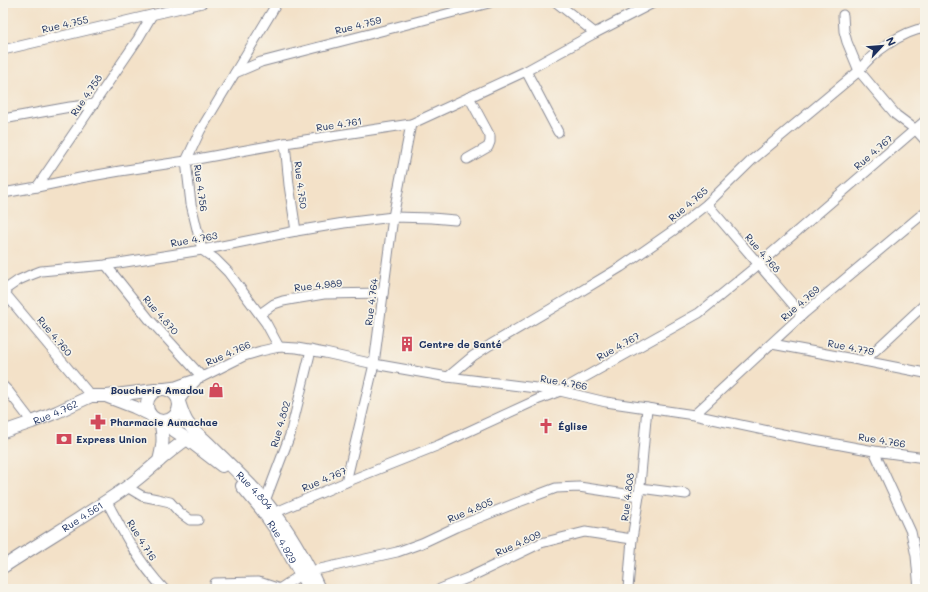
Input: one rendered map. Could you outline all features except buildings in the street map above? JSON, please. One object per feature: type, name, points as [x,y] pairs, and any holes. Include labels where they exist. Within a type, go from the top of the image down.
[{"type":"main road","points":[[149,414],[146,405],[148,396],[158,389]]},
{"type":"main road","points":[[158,389],[170,390],[177,397],[179,407],[178,412],[170,420],[160,421],[152,418],[149,414],[134,406],[107,396],[158,389]]},
{"type":"main road","name":"Rue 4.762","points":[[3,432],[57,412],[91,396],[107,396]]},
{"type":"main road","name":"Rue 4.804","points":[[179,402],[187,421],[193,430],[230,465],[265,501],[274,513],[294,543],[306,573],[319,589]]},
{"type":"main road","points":[[159,461],[163,441],[163,432],[160,421]]},
{"type":"main road","name":"Rue 4.929","points":[[160,421],[187,439],[224,468],[240,485],[262,510],[306,573],[309,589]]},
{"type":"main road","name":"Rue 4.561","points":[[3,567],[127,487],[187,439]]},
{"type":"street","name":"Rue 4.755","points":[[3,50],[202,3]]},
{"type":"street","name":"Rue 4.756","points":[[202,250],[191,204],[186,161],[200,131],[277,3]]},
{"type":"street","name":"Rue 4.759","points":[[235,73],[261,62],[489,3]]},
{"type":"street","points":[[557,3],[595,33]]},
{"type":"street","name":"Rue 4.761","points":[[3,193],[120,171],[285,143],[412,124],[526,71],[653,3]]},
{"type":"street","name":"Rue 4.758","points":[[37,187],[138,39],[152,15]]},
{"type":"street","points":[[843,15],[844,31],[847,42],[859,71],[896,115],[916,130],[925,140]]},
{"type":"street","name":"Rue 4.765","points":[[448,377],[473,356],[621,267],[674,230],[706,204],[752,160],[859,71],[866,63],[890,43],[904,34],[925,28]]},
{"type":"street","points":[[526,71],[558,132]]},
{"type":"street","points":[[467,159],[488,147],[490,142],[490,136],[469,97]]},
{"type":"street","points":[[3,119],[94,104]]},
{"type":"street","name":"Rue 4.767","points":[[274,513],[346,482],[439,445],[539,399],[560,391],[699,314],[925,121]]},
{"type":"street","name":"Rue 4.764","points":[[346,482],[374,364],[393,217],[412,124]]},
{"type":"street","name":"Rue 4.750","points":[[285,143],[289,185],[296,231]]},
{"type":"street","name":"Rue 4.768","points":[[706,204],[802,315]]},
{"type":"street","name":"Rue 4.769","points":[[694,415],[802,315],[925,212]]},
{"type":"street","name":"Rue 4.763","points":[[3,291],[19,280],[42,271],[106,265],[202,250],[344,223],[393,217],[455,220]]},
{"type":"street","points":[[202,250],[215,259],[228,272],[260,314],[279,347]]},
{"type":"street","name":"Rue 4.870","points":[[106,265],[149,319],[202,377]]},
{"type":"street","name":"Rue 4.760","points":[[3,291],[91,396]]},
{"type":"street","name":"Rue 4.989","points":[[260,314],[274,304],[294,299],[324,294],[383,293]]},
{"type":"street","points":[[864,361],[925,304]]},
{"type":"street","name":"Rue 4.779","points":[[772,344],[925,373]]},
{"type":"street","name":"Rue 4.766","points":[[158,389],[176,386],[202,377],[244,356],[260,351],[279,347],[297,348],[448,377],[560,391],[606,402],[694,415],[788,435],[925,458]]},
{"type":"street","name":"Rue 4.802","points":[[265,501],[290,435],[311,350]]},
{"type":"street","name":"Rue 4.766","points":[[179,402],[187,390],[202,377]]},
{"type":"street","points":[[3,386],[32,422]]},
{"type":"street","name":"Rue 4.808","points":[[628,589],[632,539],[639,492],[647,408]]},
{"type":"street","points":[[874,450],[911,532],[916,556],[919,589]]},
{"type":"street","points":[[127,487],[142,496],[170,502],[179,512],[190,520],[198,520]]},
{"type":"street","name":"Rue 4.805","points":[[306,573],[397,552],[556,488],[578,487],[686,494]]},
{"type":"street","name":"Rue 4.716","points":[[106,500],[132,548],[153,578],[164,589]]},
{"type":"street","name":"Rue 4.809","points":[[440,589],[541,543],[585,532],[632,539]]},
{"type":"street","points":[[215,583],[258,582],[280,589],[306,573]]},
{"type":"place","name":"Centre de Santé","points":[[407,344]]},
{"type":"place","name":"Boucherie Amadou","points":[[216,390]]},
{"type":"place","name":"Pharmacie Aumachae","points":[[98,422]]},
{"type":"place","name":"Église","points":[[546,426]]},
{"type":"place","name":"Express Union","points":[[64,439]]}]
